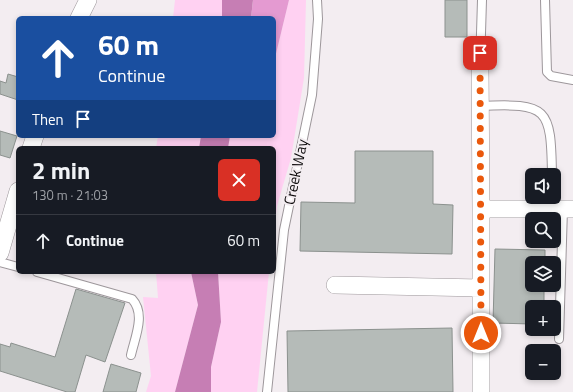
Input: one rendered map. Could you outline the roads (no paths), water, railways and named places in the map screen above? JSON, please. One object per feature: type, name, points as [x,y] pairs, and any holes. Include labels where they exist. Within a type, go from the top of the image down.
[{"type":"street","points":[[81,16],[88,0]]},
{"type":"street","points":[[480,66],[480,392]]},
{"type":"street","points":[[0,253],[16,197]]},
{"type":"street","points":[[481,209],[568,209]]},
{"type":"street","points":[[335,285],[481,288]]},
{"type":"lane","name":"Creek Way","points":[[267,392],[284,230],[312,95],[318,19],[317,0]]},
{"type":"lane","points":[[480,66],[482,0]]},
{"type":"lane","points":[[545,0],[547,72],[551,76],[573,80]]},
{"type":"lane","points":[[480,106],[514,104],[530,107],[541,112],[546,120],[552,141],[552,168]]},
{"type":"lane","points":[[559,339],[568,209]]},
{"type":"lane","points":[[0,262],[16,266]]},
{"type":"lane","points":[[44,274],[132,299],[138,305],[140,316],[131,355]]}]
